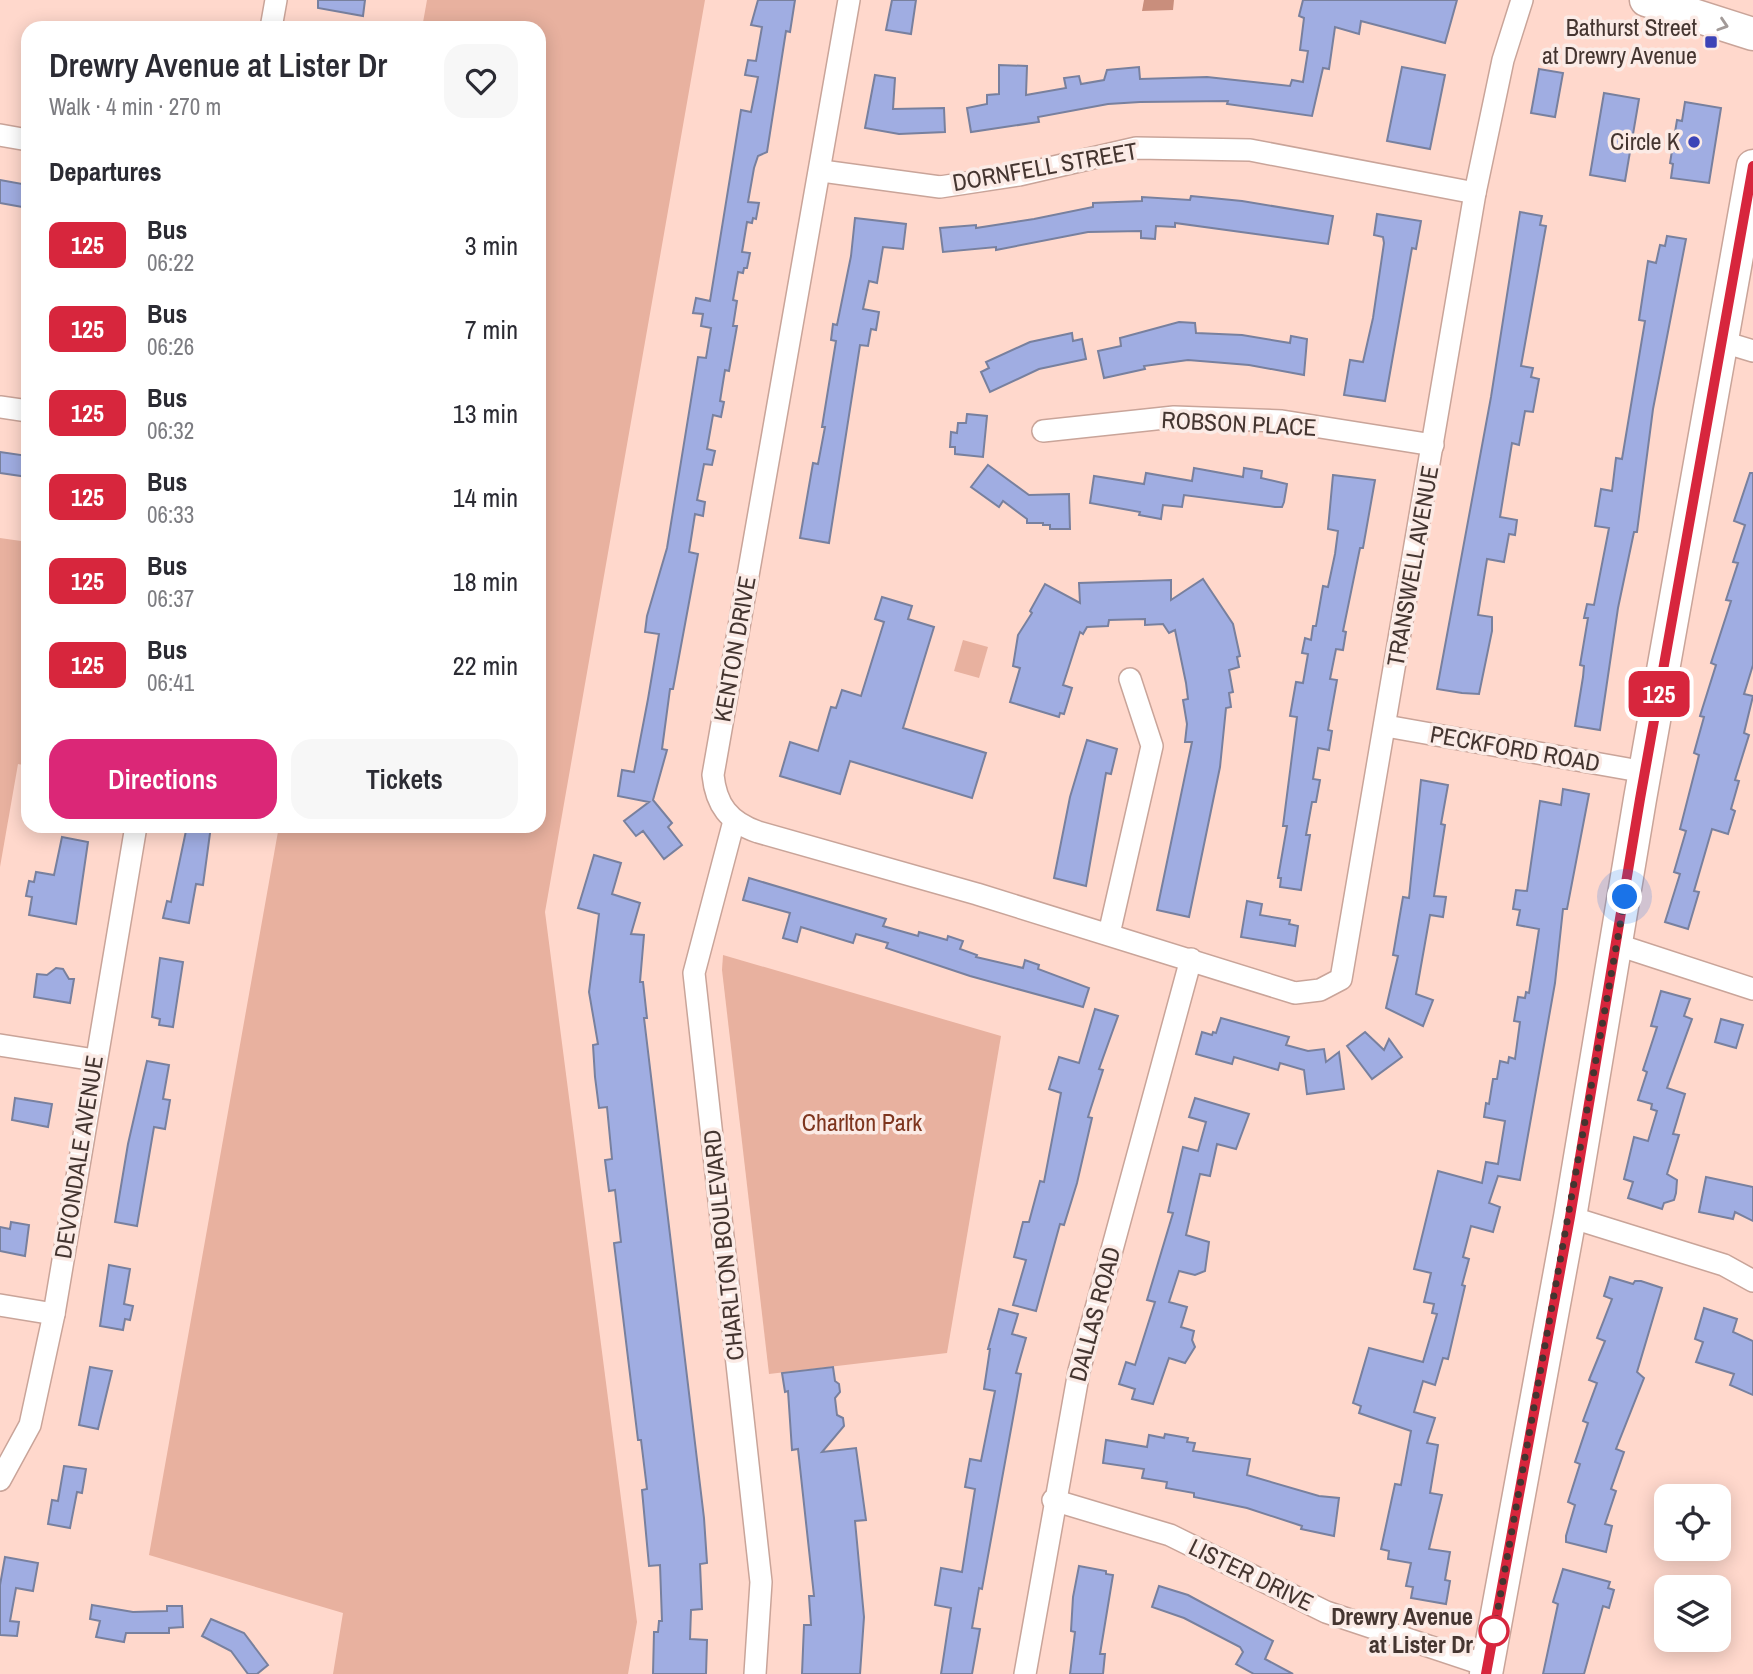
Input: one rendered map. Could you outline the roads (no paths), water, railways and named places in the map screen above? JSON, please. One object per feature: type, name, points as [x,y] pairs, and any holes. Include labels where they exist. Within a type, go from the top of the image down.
[{"type":"street","points":[[272,21],[276,0]]},
{"type":"street","name":"KENTON DRIVE","points":[[734,821],[722,808],[713,775],[822,171],[849,0]]},
{"type":"street","name":"TRANSWELL AVENUE","points":[[1191,959],[1295,993],[1320,990],[1341,979],[1475,193],[1503,60],[1522,0]]},
{"type":"street","points":[[1646,0],[1753,34]]},
{"type":"street","points":[[0,135],[21,139]]},
{"type":"street","name":"DORNFELL STREET","points":[[822,171],[940,187],[1019,175],[1136,148],[1250,150],[1475,193]]},
{"type":"street","points":[[1487,1670],[1570,1217],[1720,341],[1753,166]]},
{"type":"street","points":[[1720,341],[1753,351]]},
{"type":"street","points":[[0,407],[21,410]]},
{"type":"street","name":"ROBSON PLACE","points":[[1043,431],[1174,416],[1282,421],[1433,445]]},
{"type":"street","points":[[1109,934],[1152,746],[1130,679]]},
{"type":"street","name":"PECKFORD ROAD","points":[[1386,726],[1645,772]]},
{"type":"street","points":[[734,821],[758,832],[1191,959]]},
{"type":"street","name":"CHARLTON BOULEVARD","points":[[734,821],[694,973],[761,1582],[755,1674]]},
{"type":"street","name":"DEVONDALE AVENUE","points":[[0,1480],[30,1425],[54,1314],[135,833]]},
{"type":"street","points":[[1618,945],[1753,989]]},
{"type":"street","name":"DALLAS ROAD","points":[[1025,1674],[1053,1500],[1079,1371],[1191,959]]},
{"type":"street","points":[[0,1045],[95,1060]]},
{"type":"street","points":[[1570,1217],[1724,1265],[1753,1281]]},
{"type":"street","points":[[0,1305],[54,1314]]},
{"type":"street","name":"LISTER DRIVE","points":[[1053,1500],[1170,1535],[1326,1612],[1487,1670]]},
{"type":"place","name":"Bathurst Street at Drewry Avenue","points":[[1711,42]]},
{"type":"place","name":"Circle K","points":[[1694,142]]},
{"type":"place","name":"Drewry Avenue at Lister Dr","points":[[1494,1631]]},
{"type":"park label","name":"Charlton Park","points":[[862,1123]]}]
